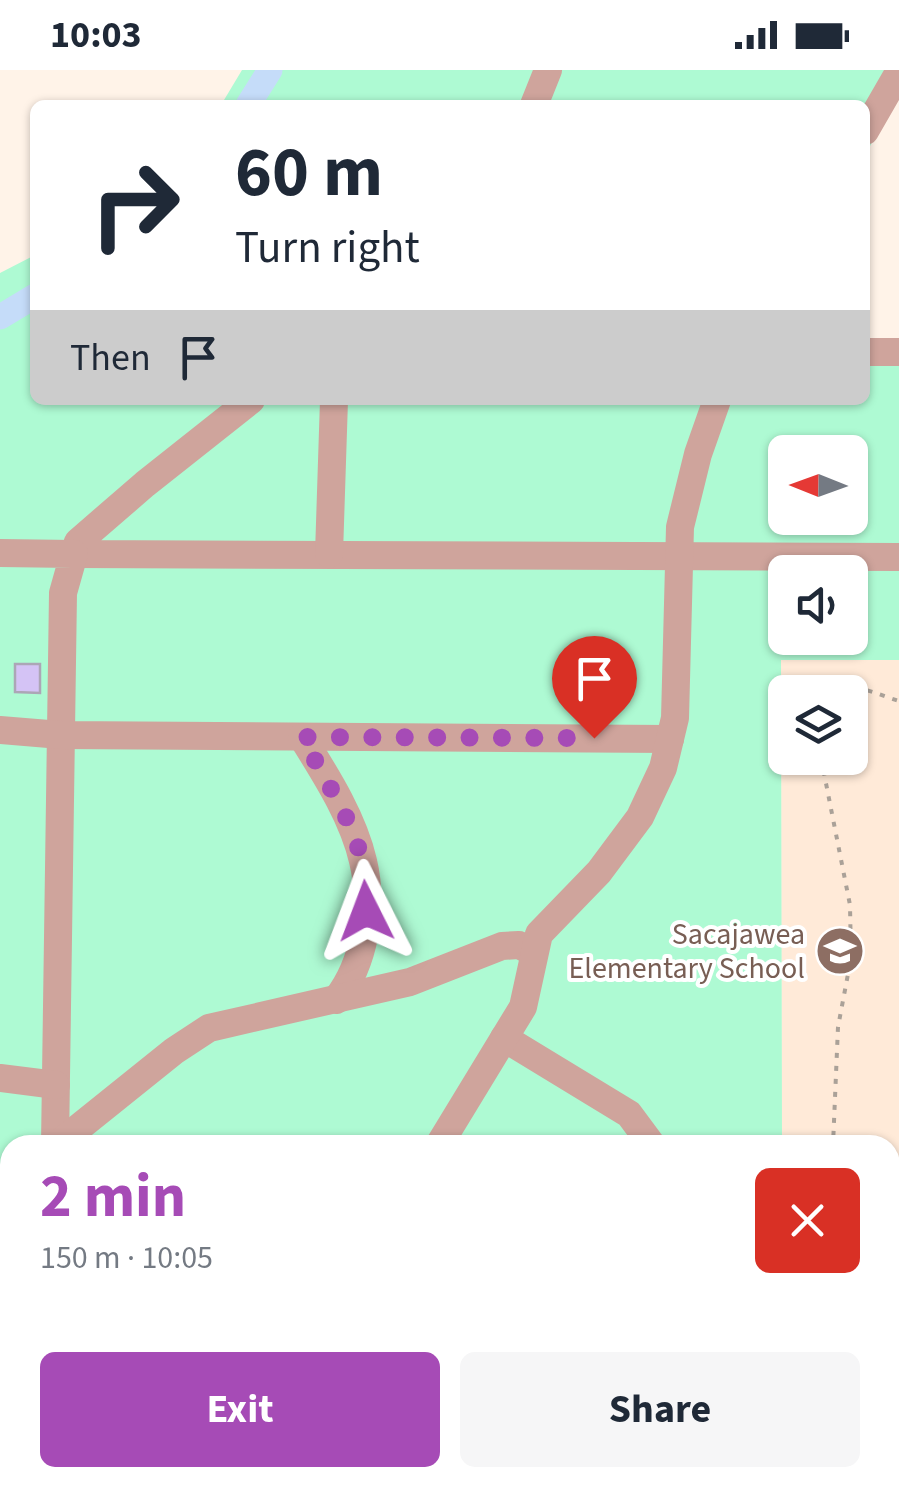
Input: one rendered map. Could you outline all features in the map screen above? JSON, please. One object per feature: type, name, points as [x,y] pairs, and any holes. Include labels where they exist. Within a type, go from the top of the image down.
[{"type":"street","points":[[536,100],[548,70]]},
{"type":"street","points":[[870,122],[899,72]]},
{"type":"street","points":[[870,352],[899,352]]},
{"type":"street","points":[[56,1135],[63,593],[78,542],[244,405]]},
{"type":"street","points":[[329,554],[334,405]]},
{"type":"street","points":[[445,1135],[523,1007],[539,934],[600,872],[640,817],[663,768],[675,718],[680,527],[715,405]]},
{"type":"street","points":[[0,553],[899,557]]},
{"type":"street","points":[[0,730],[61,736],[670,739]]},
{"type":"street","points":[[302,737],[344,812],[364,862],[363,944],[352,979],[336,1000]]},
{"type":"street","points":[[68,1135],[209,1028],[410,982],[502,946],[518,945],[533,952]]},
{"type":"street","points":[[504,1038],[629,1114],[645,1135]]},
{"type":"street","points":[[0,1078],[56,1085]]},
{"type":"path","points":[[868,691],[899,700]]},
{"type":"path","points":[[824,775],[850,905],[851,958],[838,1028],[833,1135]]},
{"type":"shaded area","name":"Sacajawea Elementary School","points":[[781,659],[899,660],[899,1135],[782,1135],[781,775],[868,775],[868,675],[781,675]]},
{"type":"green space","points":[[242,70],[899,70],[899,94],[870,146],[870,100],[224,100]]},
{"type":"green space","points":[[30,258],[30,405],[870,405],[870,341],[899,341],[899,660],[781,660],[781,675],[768,675],[768,775],[781,775],[782,1135],[0,1135],[0,273]]},
{"type":"building","points":[[15,664],[40,664],[40,693],[15,692]]},
{"type":"waterway","points":[[251,100],[270,70]]},
{"type":"waterway","points":[[0,317],[30,299]]},
{"type":"place","name":"Sacajawea Elementary School","points":[[840,951]]},
{"type":"route","points":[[366,911],[364,862],[344,812],[302,737],[594,738]]}]
